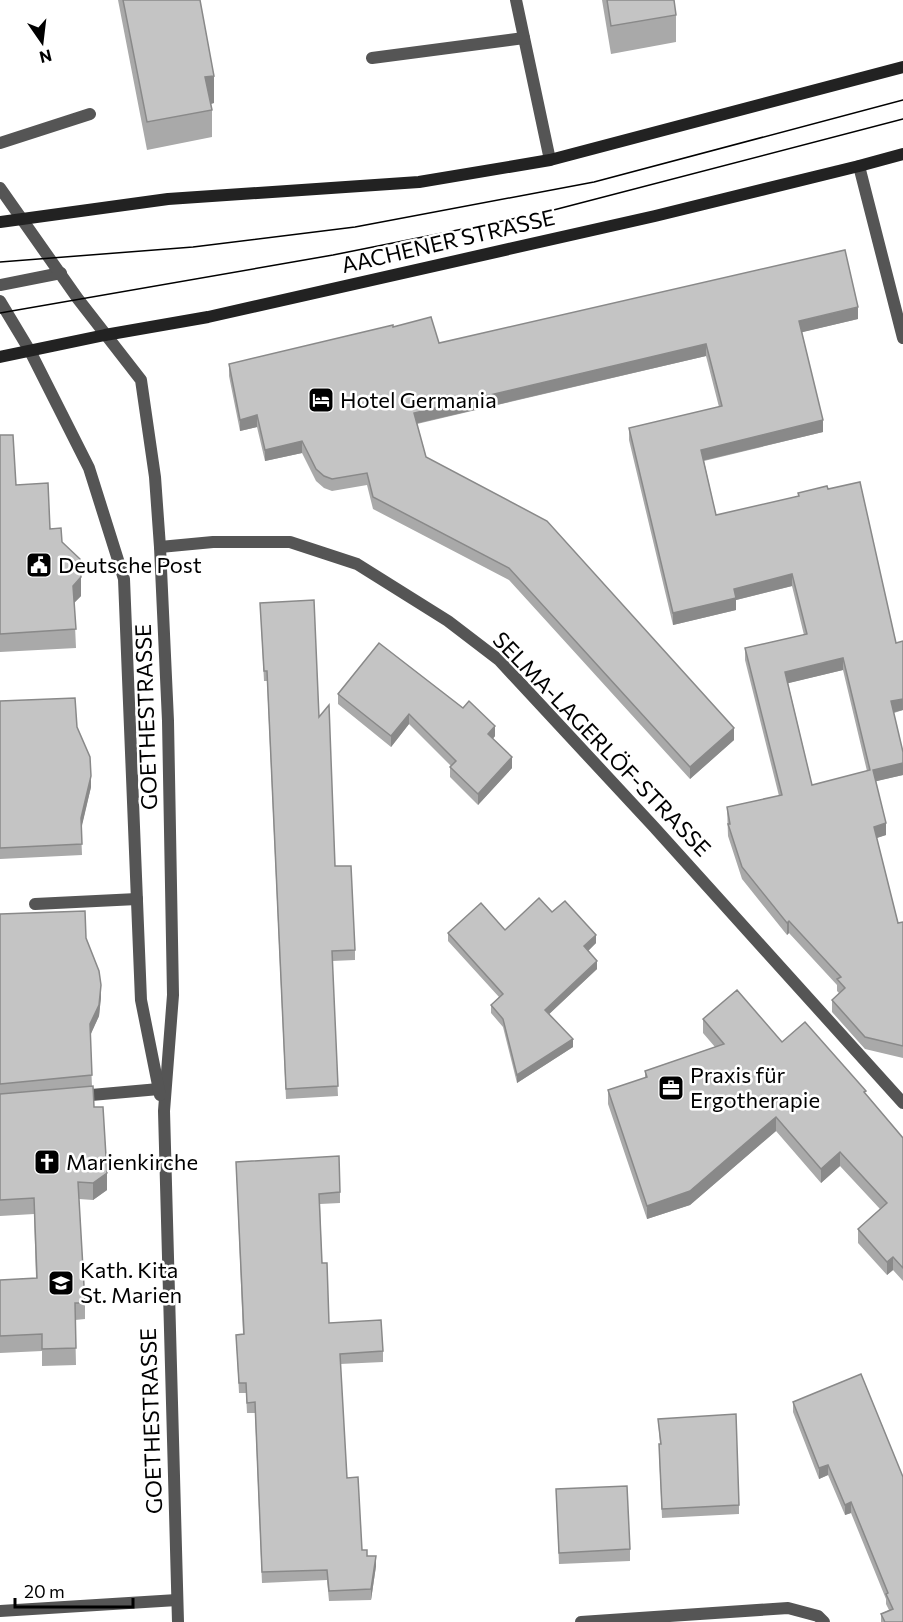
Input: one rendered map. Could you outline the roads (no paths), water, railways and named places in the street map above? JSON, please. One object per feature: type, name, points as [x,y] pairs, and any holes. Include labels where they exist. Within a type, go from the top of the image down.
[{"type":"main road","points":[[0,222],[168,199],[418,182],[550,160],[903,67]]},
{"type":"main road","name":"AACHENER STRASSE","points":[[0,357],[208,317],[655,216],[903,154]]},
{"type":"street","points":[[516,0],[550,160]]},
{"type":"street","points":[[372,58],[524,38]]},
{"type":"street","points":[[0,143],[90,114]]},
{"type":"street","points":[[859,166],[903,338]]},
{"type":"street","name":"GOETHESTRASSE","points":[[0,188],[105,335],[141,380],[155,477],[168,721],[173,995],[164,1111],[178,1622]]},
{"type":"street","points":[[0,285],[61,273]]},
{"type":"street","name":"GOETHESTRASSE","points":[[0,301],[30,351],[88,468],[124,579],[141,1000],[164,1111]]},
{"type":"street","name":"SELMA-LAGERLÖF-STRASSE","points":[[160,547],[213,542],[290,542],[357,564],[448,621],[499,660],[654,827],[903,1103]]},
{"type":"street","points":[[35,904],[137,899]]},
{"type":"street","points":[[68,1097],[159,1089]]},
{"type":"street","points":[[0,1611],[177,1600]]},
{"type":"street","points":[[581,1622],[716,1618],[788,1608],[818,1616],[824,1622]]},
{"type":"tram line","points":[[0,262],[193,247],[355,227],[594,182],[903,100]]},
{"type":"tram line","points":[[0,313],[333,255],[542,213],[903,119]]},
{"type":"place","name":"Hotel Germania","points":[[321,400]]},
{"type":"place","name":"Deutsche Post","points":[[39,565]]},
{"type":"place","name":"Praxis für Ergotherapie","points":[[671,1088]]},
{"type":"place","name":"Marienkirche","points":[[47,1162]]},
{"type":"place","name":"Kath. Kita St. Marien","points":[[61,1283]]}]
